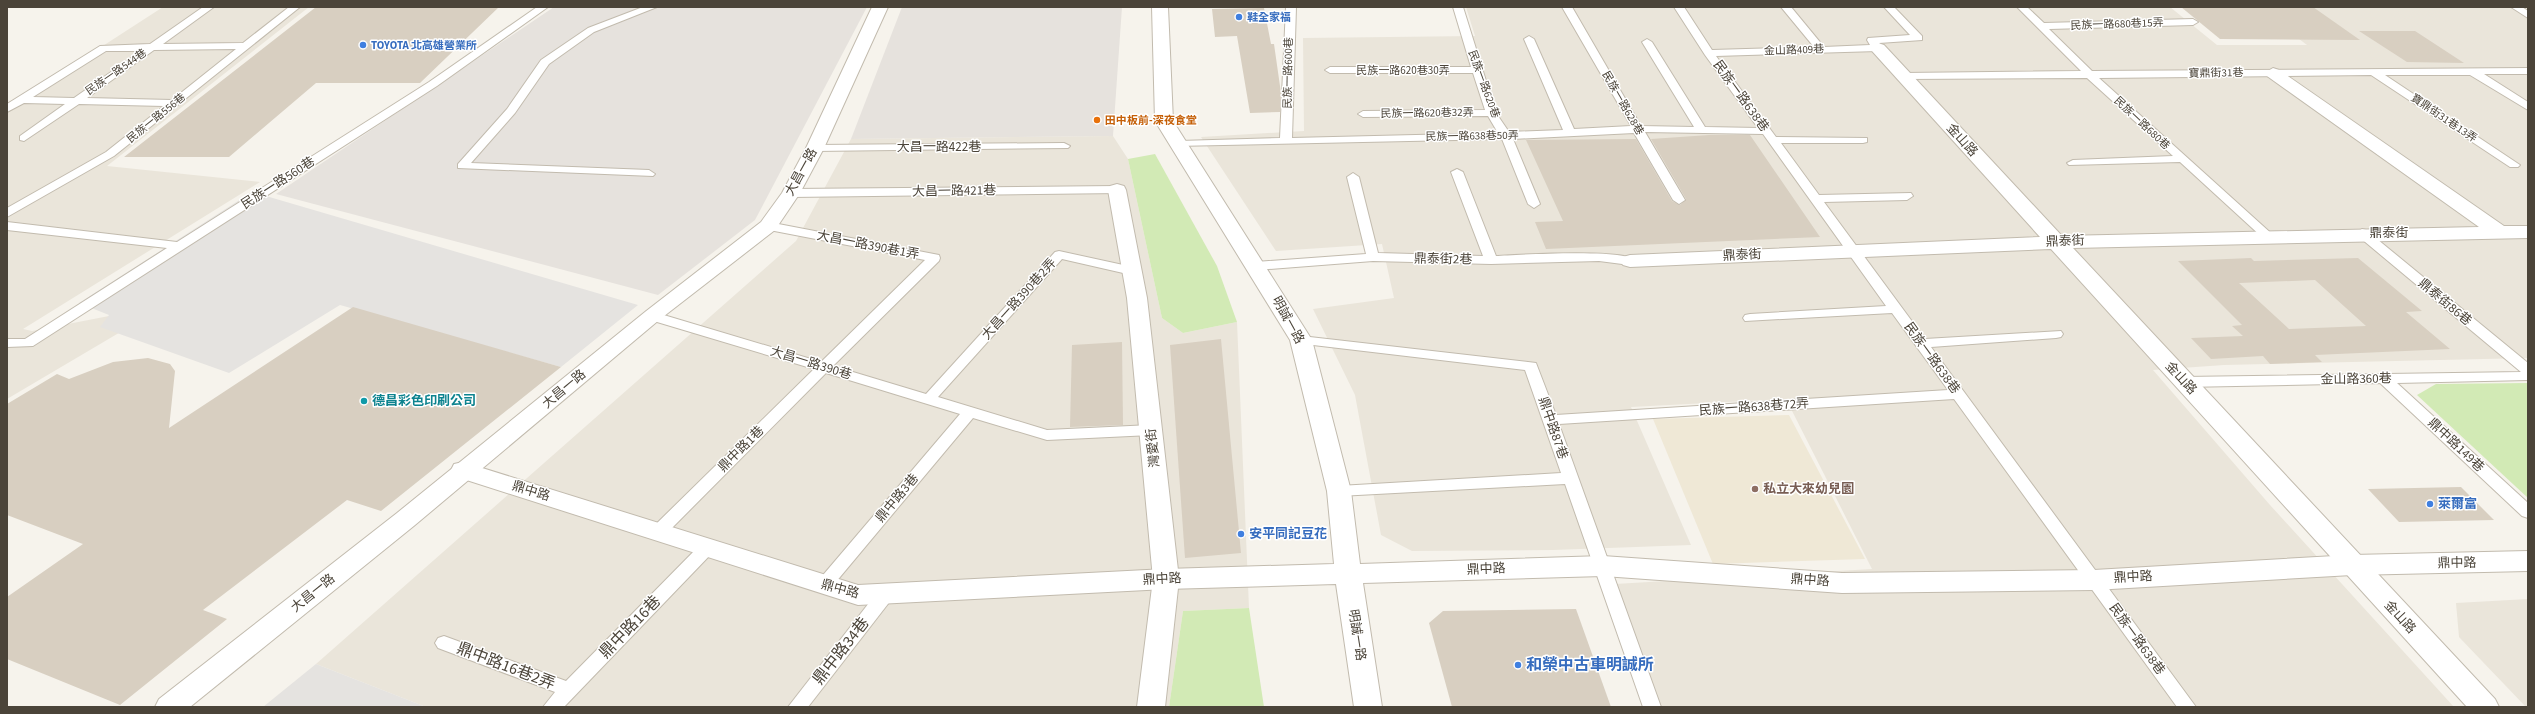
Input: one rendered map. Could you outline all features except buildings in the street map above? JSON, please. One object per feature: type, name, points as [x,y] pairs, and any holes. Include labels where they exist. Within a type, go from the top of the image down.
[{"type":"street","name":"大昌一路","points":[[169,707],[652,316],[768,226],[791,193],[815,148],[880,7]]},
{"type":"street","name":"明誠一路","points":[[1160,7],[1164,121],[1302,340],[1339,491],[1348,573],[1368,707]]},
{"type":"street","name":"金山路","points":[[1878,48],[2352,565],[2485,707]]},
{"type":"street","points":[[2273,73],[2501,233]]},
{"type":"street","name":"灣愛街","points":[[1117,190],[1132,270],[1151,430],[1166,579],[1150,707]]},
{"type":"street","name":"鼎泰街","points":[[1630,261],[1853,249],[2054,241],[2362,233],[2528,232]]},
{"type":"street","name":"鼎中路","points":[[463,470],[858,595],[885,595],[1166,579],[1603,566],[1842,583],[2094,580],[2352,565],[2528,561]]},
{"type":"lane","name":"民族一路544巷","points":[[24,138],[209,7]]},
{"type":"lane","name":"民族一路556巷","points":[[7,213],[110,154],[295,7]]},
{"type":"lane","name":"民族一路560巷","points":[[7,343],[28,343],[433,84],[543,7]]},
{"type":"lane","points":[[649,174],[462,166],[511,111],[545,62],[592,30],[652,7]]},
{"type":"lane","name":"民族一路600巷","points":[[1286,140],[1291,7]]},
{"type":"lane","name":"民族一路620巷","points":[[1458,7],[1476,70],[1492,113],[1506,136],[1534,204]]},
{"type":"lane","name":"民族一路628巷","points":[[1567,7],[1679,200]]},
{"type":"lane","name":"民族一路638巷","points":[[1679,7],[1709,53],[2187,707]]},
{"type":"lane","points":[[1786,7],[1821,49]]},
{"type":"lane","points":[[1878,48],[1872,40],[1918,38],[1889,7]]},
{"type":"lane","name":"民族一路680巷","points":[[2022,7],[2089,74],[2181,159],[2267,235]]},
{"type":"lane","points":[[2516,7],[2528,15]]},
{"type":"lane","name":"民族一路680巷15弄","points":[[2041,26],[2193,22]]},
{"type":"lane","points":[[1529,39],[1570,133]]},
{"type":"lane","points":[[1647,42],[1702,131]]},
{"type":"lane","points":[[7,109],[104,48],[246,46]]},
{"type":"lane","name":"金山路409巷","points":[[1709,53],[1878,48]]},
{"type":"lane","name":"民族一路620巷30弄","points":[[1330,70],[1476,70]]},
{"type":"lane","points":[[2471,71],[2528,107]]},
{"type":"lane","name":"寶鼎街31巷","points":[[1904,76],[2528,71]]},
{"type":"lane","name":"寶鼎街31巷13弄","points":[[2373,72],[2514,165]]},
{"type":"lane","points":[[21,100],[174,103]]},
{"type":"lane","name":"民族一路620巷32弄","points":[[1363,114],[1492,113]]},
{"type":"lane","name":"民族一路638巷50弄","points":[[1179,144],[1286,140],[1506,136],[1639,129],[1863,140]]},
{"type":"lane","name":"大昌一路422巷","points":[[815,148],[1064,146]]},
{"type":"lane","points":[[2073,163],[2181,159]]},
{"type":"lane","points":[[1457,172],[1491,260]]},
{"type":"lane","points":[[1353,177],[1373,257]]},
{"type":"lane","name":"大昌一路421巷","points":[[791,193],[1117,190]]},
{"type":"lane","points":[[1815,199],[1907,196]]},
{"type":"lane","points":[[7,226],[179,246]]},
{"type":"lane","name":"大昌一路390巷1弄","points":[[768,226],[934,258],[824,367]]},
{"type":"lane","name":"鼎泰街86巷","points":[[2362,233],[2528,370]]},
{"type":"lane","name":"大昌一路390巷2弄","points":[[929,399],[1059,255],[1132,270]]},
{"type":"lane","name":"鼎泰街2巷","points":[[1256,266],[1373,257],[1491,260],[1599,257],[1630,261]]},
{"type":"lane","points":[[1750,318],[1897,309]]},
{"type":"lane","name":"大昌一路390巷","points":[[652,316],[1047,434],[1151,430]]},
{"type":"lane","points":[[1921,343],[2056,334]]},
{"type":"lane","name":"鼎中路87巷","points":[[1302,340],[1531,366],[1652,707]]},
{"type":"lane","name":"鼎中路1巷","points":[[658,532],[824,367]]},
{"type":"lane","name":"金山路360巷","points":[[2184,382],[2528,376]]},
{"type":"lane","name":"鼎中路149巷","points":[[2384,379],[2528,512]]},
{"type":"lane","name":"民族一路638巷72弄","points":[[1550,420],[1958,394]]},
{"type":"lane","name":"鼎中路3巷","points":[[824,585],[970,411]]},
{"type":"lane","points":[[1339,491],[1570,478]]},
{"type":"lane","name":"鼎中路16巷","points":[[552,707],[708,548]]},
{"type":"lane","name":"鼎中路34巷","points":[[796,707],[885,595]]},
{"type":"lane","name":"鼎中路16巷2弄","points":[[444,643],[569,690]]},
{"type":"shaded area","points":[[163,7],[309,7],[107,166],[260,182],[23,329],[32,331],[109,316],[134,324],[7,399],[7,108]]},
{"type":"shaded area","points":[[554,7],[867,7],[755,220],[658,295],[276,194]]},
{"type":"shaded area","points":[[902,7],[1122,7],[1113,136],[851,139]]},
{"type":"shaded area","points":[[1466,7],[2170,7],[2217,45],[2307,45],[2257,7],[2528,7],[2528,358],[2224,365],[2153,370],[2270,505],[2454,707],[1659,707],[1615,584],[1872,569],[1786,399],[1631,407],[1691,545],[1553,550],[1412,551],[1381,535],[1355,395],[1313,309],[1394,298],[1382,244],[1276,251],[1201,137],[1304,131],[1303,38],[1475,36]]},
{"type":"shaded area","points":[[1113,136],[1128,159],[1162,318],[1183,333],[1237,322],[1249,608],[1183,611],[1169,707],[426,707],[316,664],[796,241],[851,139]]},
{"type":"shaded area","points":[[252,192],[638,305],[561,367],[340,305],[229,373],[100,327],[109,315],[79,303]]},
{"type":"shaded area","name":"私立大來幼兒園","points":[[1789,415],[1865,559],[1713,564],[1653,419]]},
{"type":"shaded area","points":[[2528,599],[2528,707],[2526,707],[2459,637],[2456,603]]},
{"type":"shaded area","points":[[316,664],[426,707],[263,707]]},
{"type":"green space","points":[[1155,154],[1217,266],[1237,322],[1183,333],[1162,318],[1128,159]]},
{"type":"green space","points":[[2528,383],[2528,498],[2417,395],[2436,384]]},
{"type":"green space","points":[[1249,608],[1264,707],[1169,707],[1183,611]]},
{"type":"place","name":"鞋全家福","points":[[1239,17]]},
{"type":"place","name":"TOYOTA 北高雄營業所","points":[[363,45]]},
{"type":"place","name":"田中板前-深夜食堂","points":[[1097,120]]},
{"type":"place","name":"德昌彩色印刷公司","points":[[364,401]]},
{"type":"place","name":"私立大來幼兒園","points":[[1755,489]]},
{"type":"place","name":"萊爾富","points":[[2430,504]]},
{"type":"place","name":"安平同記豆花","points":[[1241,534]]},
{"type":"place","name":"和榮中古車明誠所","points":[[1518,665]]}]
